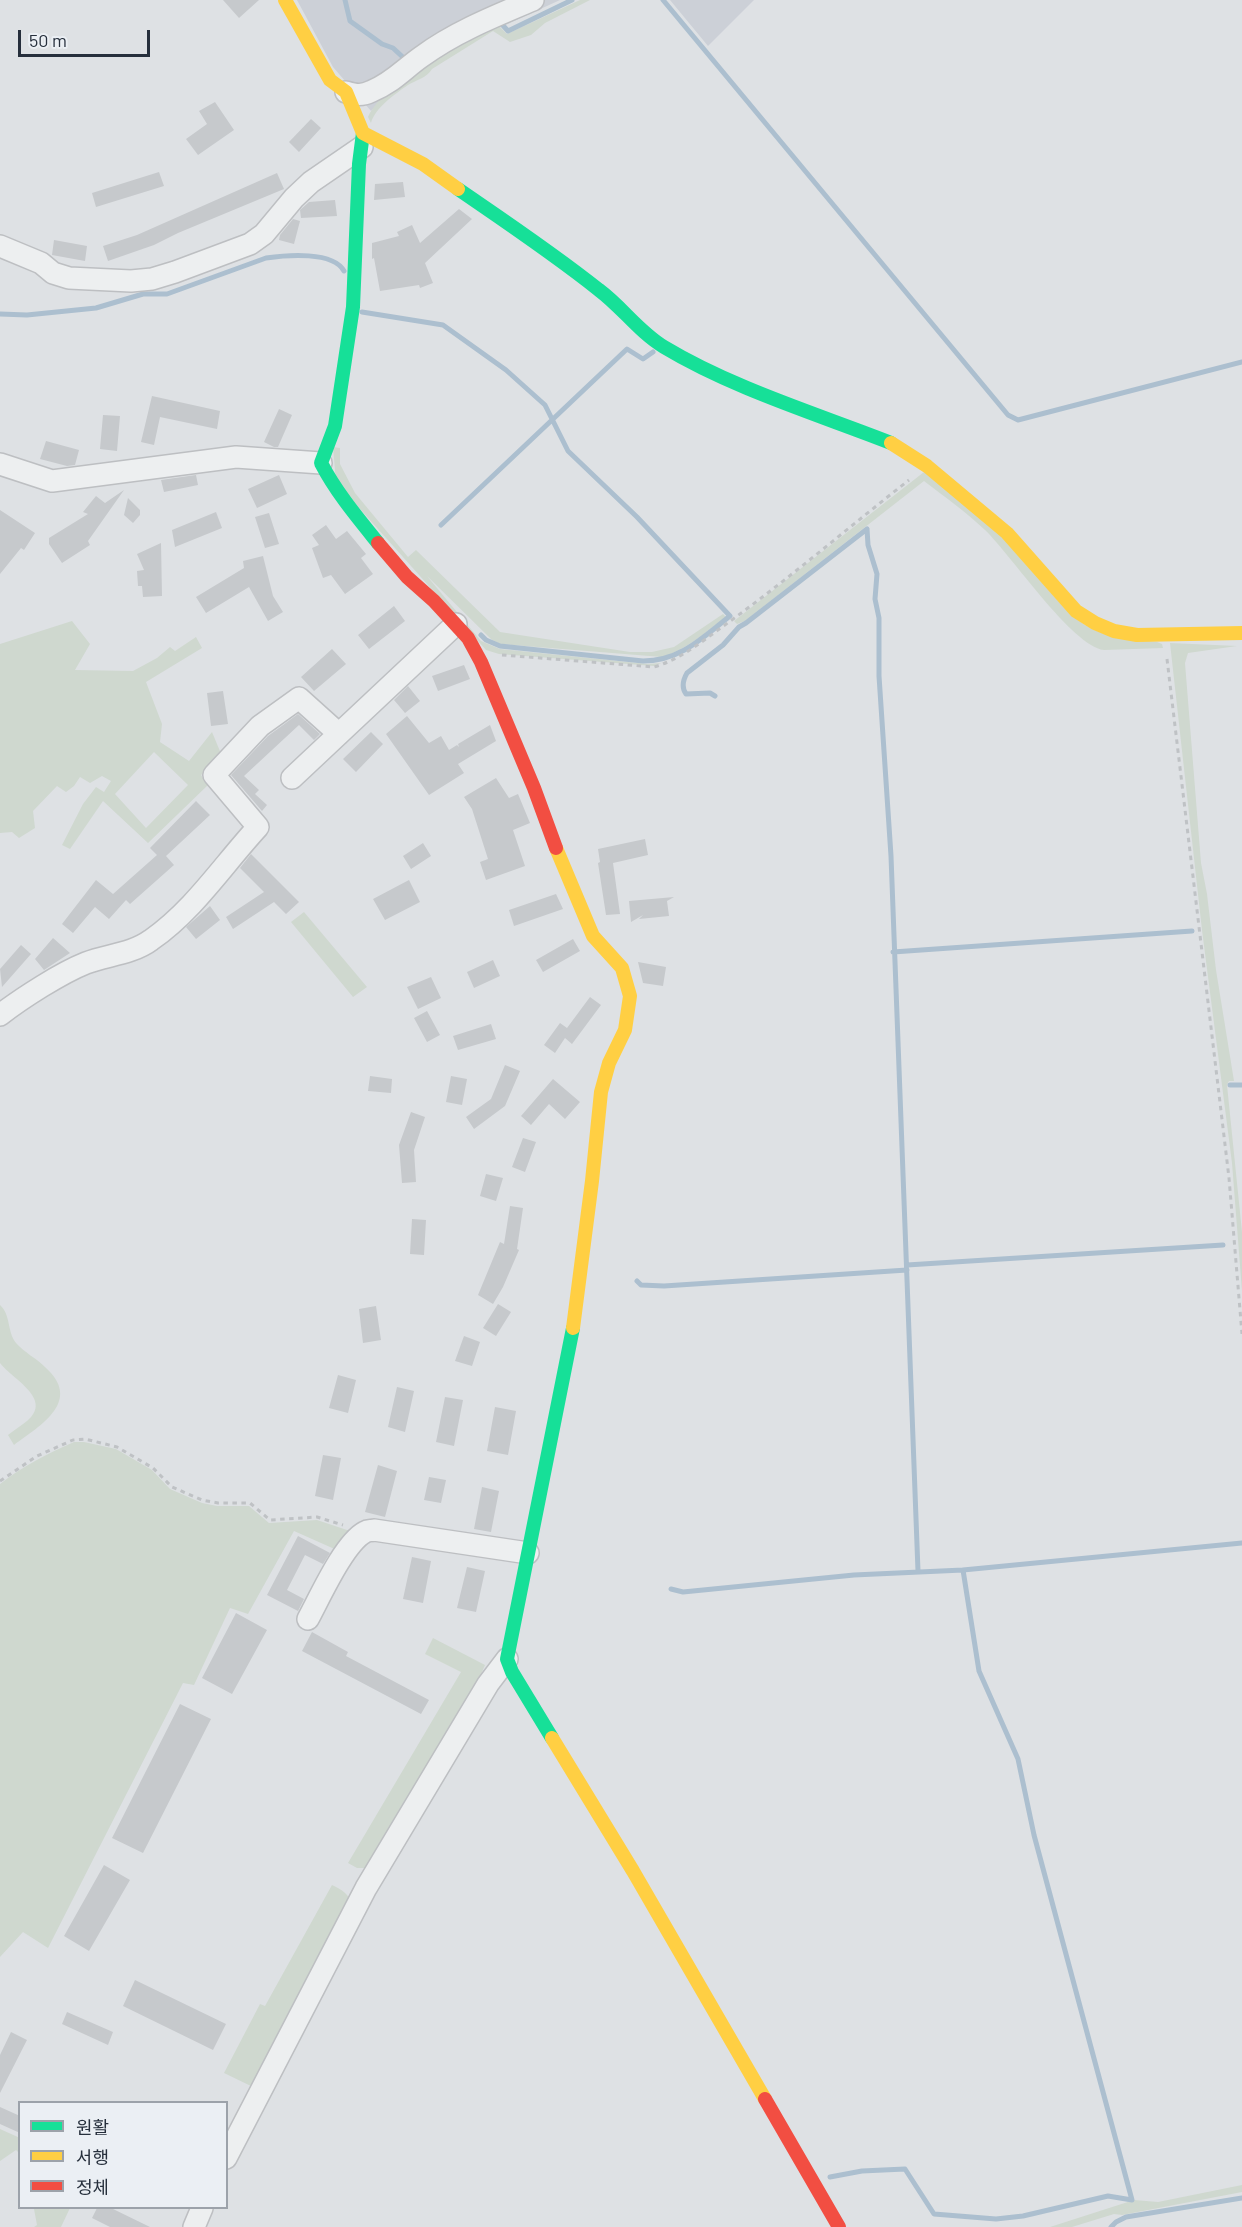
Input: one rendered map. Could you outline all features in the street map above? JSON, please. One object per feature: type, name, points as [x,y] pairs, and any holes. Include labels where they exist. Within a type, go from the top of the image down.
[{"type":"street","points":[[285,0],[330,81],[346,92],[357,96],[370,93],[393,81],[421,57],[448,40],[533,0]]},
{"type":"street","points":[[228,2154],[366,1888],[488,1684],[507,1659],[575,1316],[601,1092],[609,1063],[625,1030],[630,996],[622,968],[593,936],[525,767],[474,649],[456,624],[407,577],[351,510],[321,463],[335,426],[353,307],[362,140],[346,92]]},
{"type":"street","points":[[0,246],[41,263],[53,273],[69,278],[130,281],[152,279],[250,244],[264,234],[310,182],[362,140]]},
{"type":"street","points":[[362,140],[423,164],[481,203],[602,292],[640,328],[690,362],[898,446],[927,466],[1007,533],[1076,611],[1095,624],[1114,631],[1137,635],[1242,633]]},
{"type":"street","points":[[0,464],[52,482],[236,457],[321,463]]},
{"type":"street","points":[[292,778],[456,624]]},
{"type":"street","points":[[0,1015],[40,988],[86,963],[131,950],[152,940],[205,892],[226,862],[258,827],[214,775],[260,726],[299,698],[339,734]]},
{"type":"street","points":[[308,1619],[337,1565],[348,1549],[365,1532],[374,1530],[528,1553]]},
{"type":"street","points":[[507,1659],[512,1672],[633,1870],[839,2227]]},
{"type":"street","points":[[194,2227],[202,2209]]},
{"type":"path","points":[[474,649],[499,655],[555,660],[654,667],[667,663],[681,656],[750,606],[927,466]]},
{"type":"path","points":[[1165,636],[1229,1178],[1242,1334]]},
{"type":"path","points":[[0,1481],[37,1456],[73,1440],[85,1439],[117,1447],[153,1468],[172,1487],[202,1500],[218,1503],[250,1503],[270,1520],[317,1517],[365,1532]]},
{"type":"shaded area","points":[[297,0],[560,0],[499,28],[497,23],[398,84],[371,111],[333,67]]},
{"type":"shaded area","points":[[580,0],[590,0],[545,23],[531,35],[510,42],[493,31],[397,93],[381,107],[371,123],[368,117],[377,103],[425,63],[496,23],[507,34]]},
{"type":"shaded area","points":[[670,0],[754,0],[708,46]]},
{"type":"shaded area","points":[[333,447],[340,448],[340,464],[355,493],[408,557],[416,550],[500,632],[630,652],[652,652],[674,647],[723,614],[726,617],[688,645],[662,657],[500,644],[492,640],[427,576],[481,641],[500,649],[648,664],[661,663],[676,657],[654,666],[499,654],[486,650],[336,482]]},
{"type":"shaded area","points":[[924,472],[975,510],[1003,535],[1059,602],[1085,625],[1113,636],[1157,642],[1162,644],[1163,648],[1104,650],[1091,645],[1059,617],[985,530],[924,481],[745,621],[737,624],[734,621]]},
{"type":"shaded area","points":[[72,621],[90,644],[75,670],[133,671],[157,658],[170,647],[175,651],[196,637],[202,648],[146,682],[162,724],[160,742],[189,761],[212,732],[222,756],[201,775],[208,785],[148,843],[103,801],[70,849],[62,845],[83,804],[96,787],[104,792],[111,781],[102,776],[90,783],[80,777],[66,792],[57,786],[33,811],[35,828],[19,838],[12,832],[0,833],[0,644]],"holes":[[[154,752],[188,785],[146,828],[115,794]]]},
{"type":"shaded area","points":[[1170,643],[1237,646],[1188,653],[1185,663],[1201,863],[1234,1081],[1229,1081],[1227,1085],[1242,1232],[1242,1291],[1232,1163],[1202,930]]},
{"type":"shaded area","points":[[304,912],[367,987],[353,997],[291,922]]},
{"type":"shaded area","points":[[0,1305],[6,1314],[13,1339],[56,1379],[60,1391],[59,1401],[54,1411],[36,1429],[14,1445],[8,1435],[27,1421],[34,1413],[36,1405],[28,1390],[0,1363]]},
{"type":"shaded area","points":[[74,1442],[116,1449],[152,1470],[170,1489],[202,1503],[217,1506],[249,1506],[269,1523],[317,1520],[353,1532],[339,1551],[294,1531],[248,1614],[230,1608],[194,1685],[183,1683],[48,1948],[23,1932],[0,1957],[0,1484],[36,1461]]},
{"type":"shaded area","points":[[433,1638],[485,1665],[476,1686],[366,1868],[357,1868],[348,1863],[461,1672],[425,1654]]},
{"type":"shaded area","points":[[332,1885],[344,1892],[352,1904],[253,2087],[224,2073],[260,2004],[265,2006]]},
{"type":"shaded area","points":[[0,2129],[18,2137],[18,2152],[16,2150],[0,2161]]},
{"type":"shaded area","points":[[1242,2185],[1242,2192],[1122,2215],[1114,2214],[1072,2227],[1050,2227],[1134,2200],[1158,2202]]},
{"type":"shaded area","points":[[34,2209],[70,2209],[61,2227],[34,2227],[37,2225]]},
{"type":"building","points":[[223,0],[259,0],[239,18]]},
{"type":"building","points":[[215,102],[234,130],[198,155],[186,139],[207,124],[199,111]]},
{"type":"building","points":[[311,119],[321,128],[299,152],[289,142]]},
{"type":"building","points":[[159,172],[164,186],[96,207],[92,193]]},
{"type":"building","points":[[277,173],[284,189],[154,245],[108,261],[103,246],[137,235]]},
{"type":"building","points":[[403,182],[405,197],[374,200],[375,184]]},
{"type":"building","points":[[335,200],[337,216],[301,218],[300,210],[309,202]]},
{"type":"building","points":[[459,209],[472,219],[425,263],[433,283],[420,288],[419,285],[380,291],[374,258],[372,259],[372,243],[399,236],[397,232],[412,225],[420,243]]},
{"type":"building","points":[[293,219],[300,221],[294,244],[279,240],[280,235]]},
{"type":"building","points":[[54,240],[87,246],[85,261],[52,255]]},
{"type":"building","points":[[152,396],[220,411],[217,429],[160,417],[154,445],[141,442]]},
{"type":"building","points":[[279,409],[292,415],[278,447],[274,447],[264,442]]},
{"type":"building","points":[[103,415],[120,416],[117,451],[100,449]]},
{"type":"building","points":[[46,441],[79,450],[75,465],[67,466],[40,459]]},
{"type":"building","points":[[196,475],[198,485],[164,492],[161,480]]},
{"type":"building","points":[[279,475],[287,494],[257,508],[248,489]]},
{"type":"building","points":[[124,490],[88,541],[90,545],[62,563],[49,544],[49,538],[88,514],[83,512],[96,496],[105,503]]},
{"type":"building","points":[[128,498],[140,510],[140,515],[133,523],[124,515]]},
{"type":"building","points":[[0,510],[35,533],[24,550],[21,548],[0,574]]},
{"type":"building","points":[[216,512],[222,528],[175,547],[172,530]]},
{"type":"building","points":[[269,513],[279,544],[265,548],[255,517]]},
{"type":"building","points":[[326,525],[336,539],[347,531],[366,554],[361,558],[373,574],[345,594],[331,575],[323,578],[312,548],[319,545],[312,535]]},
{"type":"building","points":[[161,543],[162,596],[143,597],[142,586],[138,586],[137,571],[144,570],[137,554]]},
{"type":"building","points":[[263,556],[273,596],[283,612],[268,621],[249,587],[206,613],[196,597],[244,568],[243,561]]},
{"type":"building","points":[[394,606],[405,621],[369,649],[358,635]]},
{"type":"building","points":[[332,649],[346,664],[314,691],[301,677]]},
{"type":"building","points":[[464,665],[470,679],[438,691],[432,676]]},
{"type":"building","points":[[408,686],[420,701],[405,713],[394,700]]},
{"type":"building","points":[[223,691],[228,724],[211,726],[207,693]]},
{"type":"building","points":[[298,714],[320,734],[314,740],[299,725],[244,776],[259,790],[255,794],[267,805],[262,811],[231,775],[268,736]]},
{"type":"building","points":[[407,716],[429,743],[441,736],[449,750],[457,745],[459,747],[458,744],[490,725],[496,741],[458,764],[464,773],[429,795],[386,734]]},
{"type":"building","points":[[371,732],[383,744],[356,772],[343,759]]},
{"type":"building","points":[[496,778],[509,798],[518,794],[530,823],[513,830],[525,866],[486,880],[480,862],[488,859],[472,809],[464,797]]},
{"type":"building","points":[[196,801],[210,815],[166,856],[174,865],[130,904],[126,900],[109,919],[95,907],[73,933],[62,924],[96,880],[113,894],[157,855],[150,848]]},
{"type":"building","points":[[645,839],[648,855],[613,863],[620,914],[606,915],[598,849]]},
{"type":"building","points":[[423,843],[431,856],[411,869],[403,856]]},
{"type":"building","points":[[251,854],[299,902],[286,914],[274,902],[233,929],[226,917],[264,892],[240,868]]},
{"type":"building","points":[[409,880],[420,902],[385,920],[373,899]]},
{"type":"building","points":[[556,894],[563,909],[514,926],[509,910]]},
{"type":"building","points":[[674,897],[667,901],[669,916],[639,919],[643,915],[631,922],[629,901]]},
{"type":"building","points":[[210,906],[220,920],[196,939],[186,927]]},
{"type":"building","points":[[53,938],[70,953],[44,970],[35,959]]},
{"type":"building","points":[[573,939],[580,951],[543,972],[536,960]]},
{"type":"building","points":[[21,945],[31,954],[2,987],[0,969]]},
{"type":"building","points":[[493,960],[500,976],[474,988],[467,972]]},
{"type":"building","points":[[638,962],[666,967],[663,986],[643,983]]},
{"type":"building","points":[[431,977],[441,998],[418,1009],[407,987]]},
{"type":"building","points":[[590,997],[601,1005],[572,1044],[565,1038],[555,1053],[544,1045],[560,1023],[567,1028]]},
{"type":"building","points":[[427,1011],[440,1035],[427,1042],[414,1018]]},
{"type":"building","points":[[491,1024],[496,1039],[458,1050],[453,1036]]},
{"type":"building","points":[[505,1065],[520,1071],[505,1106],[474,1129],[466,1117],[491,1099]]},
{"type":"building","points":[[370,1076],[392,1079],[391,1093],[368,1091]]},
{"type":"building","points":[[451,1076],[467,1079],[462,1105],[446,1102]]},
{"type":"building","points":[[553,1079],[580,1102],[565,1119],[549,1104],[531,1125],[521,1116]]},
{"type":"building","points":[[411,1112],[425,1117],[414,1150],[416,1182],[402,1183],[399,1145]]},
{"type":"building","points":[[523,1138],[536,1142],[525,1172],[512,1167]]},
{"type":"building","points":[[486,1174],[503,1178],[496,1201],[480,1196]]},
{"type":"building","points":[[510,1206],[523,1208],[517,1249],[519,1250],[493,1304],[478,1295],[500,1242],[504,1244]]},
{"type":"building","points":[[412,1219],[426,1220],[424,1255],[410,1254]]},
{"type":"building","points":[[498,1304],[511,1312],[496,1336],[483,1328]]},
{"type":"building","points":[[376,1306],[381,1340],[363,1343],[359,1309]]},
{"type":"building","points":[[464,1336],[480,1342],[472,1366],[455,1361]]},
{"type":"building","points":[[338,1375],[356,1380],[348,1413],[329,1408]]},
{"type":"building","points":[[397,1387],[414,1391],[405,1432],[388,1427]]},
{"type":"building","points":[[445,1397],[463,1400],[454,1446],[436,1442]]},
{"type":"building","points":[[495,1407],[516,1411],[508,1455],[487,1451]]},
{"type":"building","points":[[323,1455],[341,1458],[333,1500],[315,1496]]},
{"type":"building","points":[[378,1465],[397,1471],[385,1517],[365,1512]]},
{"type":"building","points":[[429,1477],[446,1480],[441,1503],[424,1500]]},
{"type":"building","points":[[482,1487],[499,1491],[491,1532],[474,1529]]},
{"type":"building","points":[[298,1536],[330,1553],[323,1564],[305,1555],[287,1590],[304,1599],[298,1611],[267,1595]]},
{"type":"building","points":[[412,1557],[431,1561],[423,1603],[403,1599]]},
{"type":"building","points":[[467,1567],[485,1571],[476,1612],[457,1608]]},
{"type":"building","points":[[236,1613],[267,1630],[232,1694],[202,1678]]},
{"type":"building","points":[[312,1632],[348,1652],[346,1656],[429,1700],[421,1714],[302,1651]]},
{"type":"building","points":[[180,1704],[211,1719],[143,1853],[112,1838]]},
{"type":"building","points":[[104,1865],[130,1880],[89,1951],[64,1936]]},
{"type":"building","points":[[135,1980],[226,2024],[213,2050],[123,2006]]},
{"type":"building","points":[[67,2012],[113,2032],[108,2045],[62,2024]]},
{"type":"building","points":[[11,2032],[27,2040],[0,2093],[0,2055]]},
{"type":"building","points":[[0,2107],[18,2115],[18,2132],[0,2124]]},
{"type":"building","points":[[96,2209],[113,2209],[150,2227],[110,2227],[92,2218]]},
{"type":"waterway","points":[[345,0],[350,21],[382,44],[393,48],[407,61]]},
{"type":"waterway","points":[[498,20],[508,31],[572,0]]},
{"type":"waterway","points":[[663,0],[1008,415],[1018,420],[1242,362]]},
{"type":"waterway","points":[[0,314],[27,315],[96,308],[143,294],[167,294],[266,258],[320,257],[330,260],[344,271]]},
{"type":"waterway","points":[[362,312],[443,325],[506,370],[545,405],[568,451],[637,517],[730,616],[700,640],[679,653],[656,660],[643,661],[500,646],[486,640],[481,635]]},
{"type":"waterway","points":[[441,525],[627,349],[643,359],[653,352]]},
{"type":"waterway","points":[[867,529],[868,545],[877,574],[875,599],[879,618],[879,676],[891,856],[918,1571]]},
{"type":"waterway","points":[[715,696],[710,693],[686,694],[683,684],[687,673],[723,645],[739,627],[867,529]]},
{"type":"waterway","points":[[893,952],[1192,931]]},
{"type":"waterway","points":[[1230,1085],[1242,1085]]},
{"type":"waterway","points":[[907,1265],[1223,1245]]},
{"type":"waterway","points":[[637,1281],[641,1285],[664,1286],[907,1270]]},
{"type":"waterway","points":[[671,1589],[683,1592],[854,1575],[963,1570],[1242,1543]]},
{"type":"waterway","points":[[830,2177],[862,2171],[905,2169],[934,2214],[996,2219],[1023,2216],[1108,2196],[1132,2200],[1034,1835],[1018,1759],[979,1671],[963,1570]]},
{"type":"waterway","points":[[1111,2227],[1126,2217],[1242,2198]]},
{"type":"traffic: fast","points":[[363,133],[359,164],[353,307],[335,426],[321,463],[340,494],[378,543]]},
{"type":"traffic: fast","points":[[458,189],[582,277],[664,347],[746,388],[891,443]]},
{"type":"traffic: fast","points":[[552,1738],[512,1672],[507,1659],[573,1328]]},
{"type":"traffic: slow","points":[[285,0],[330,80],[346,92],[363,133],[423,164],[458,189]]},
{"type":"traffic: slow","points":[[891,443],[927,466],[1007,533],[1076,611],[1095,623],[1114,631],[1137,635],[1242,633]]},
{"type":"traffic: slow","points":[[556,848],[593,936],[622,968],[630,996],[625,1030],[609,1063],[601,1092],[573,1328]]},
{"type":"traffic: slow","points":[[552,1738],[633,1871],[765,2099]]},
{"type":"traffic: jam","points":[[378,543],[407,577],[434,601],[468,638],[481,662],[534,788],[556,848]]},
{"type":"traffic: jam","points":[[765,2099],[839,2227]]}]
